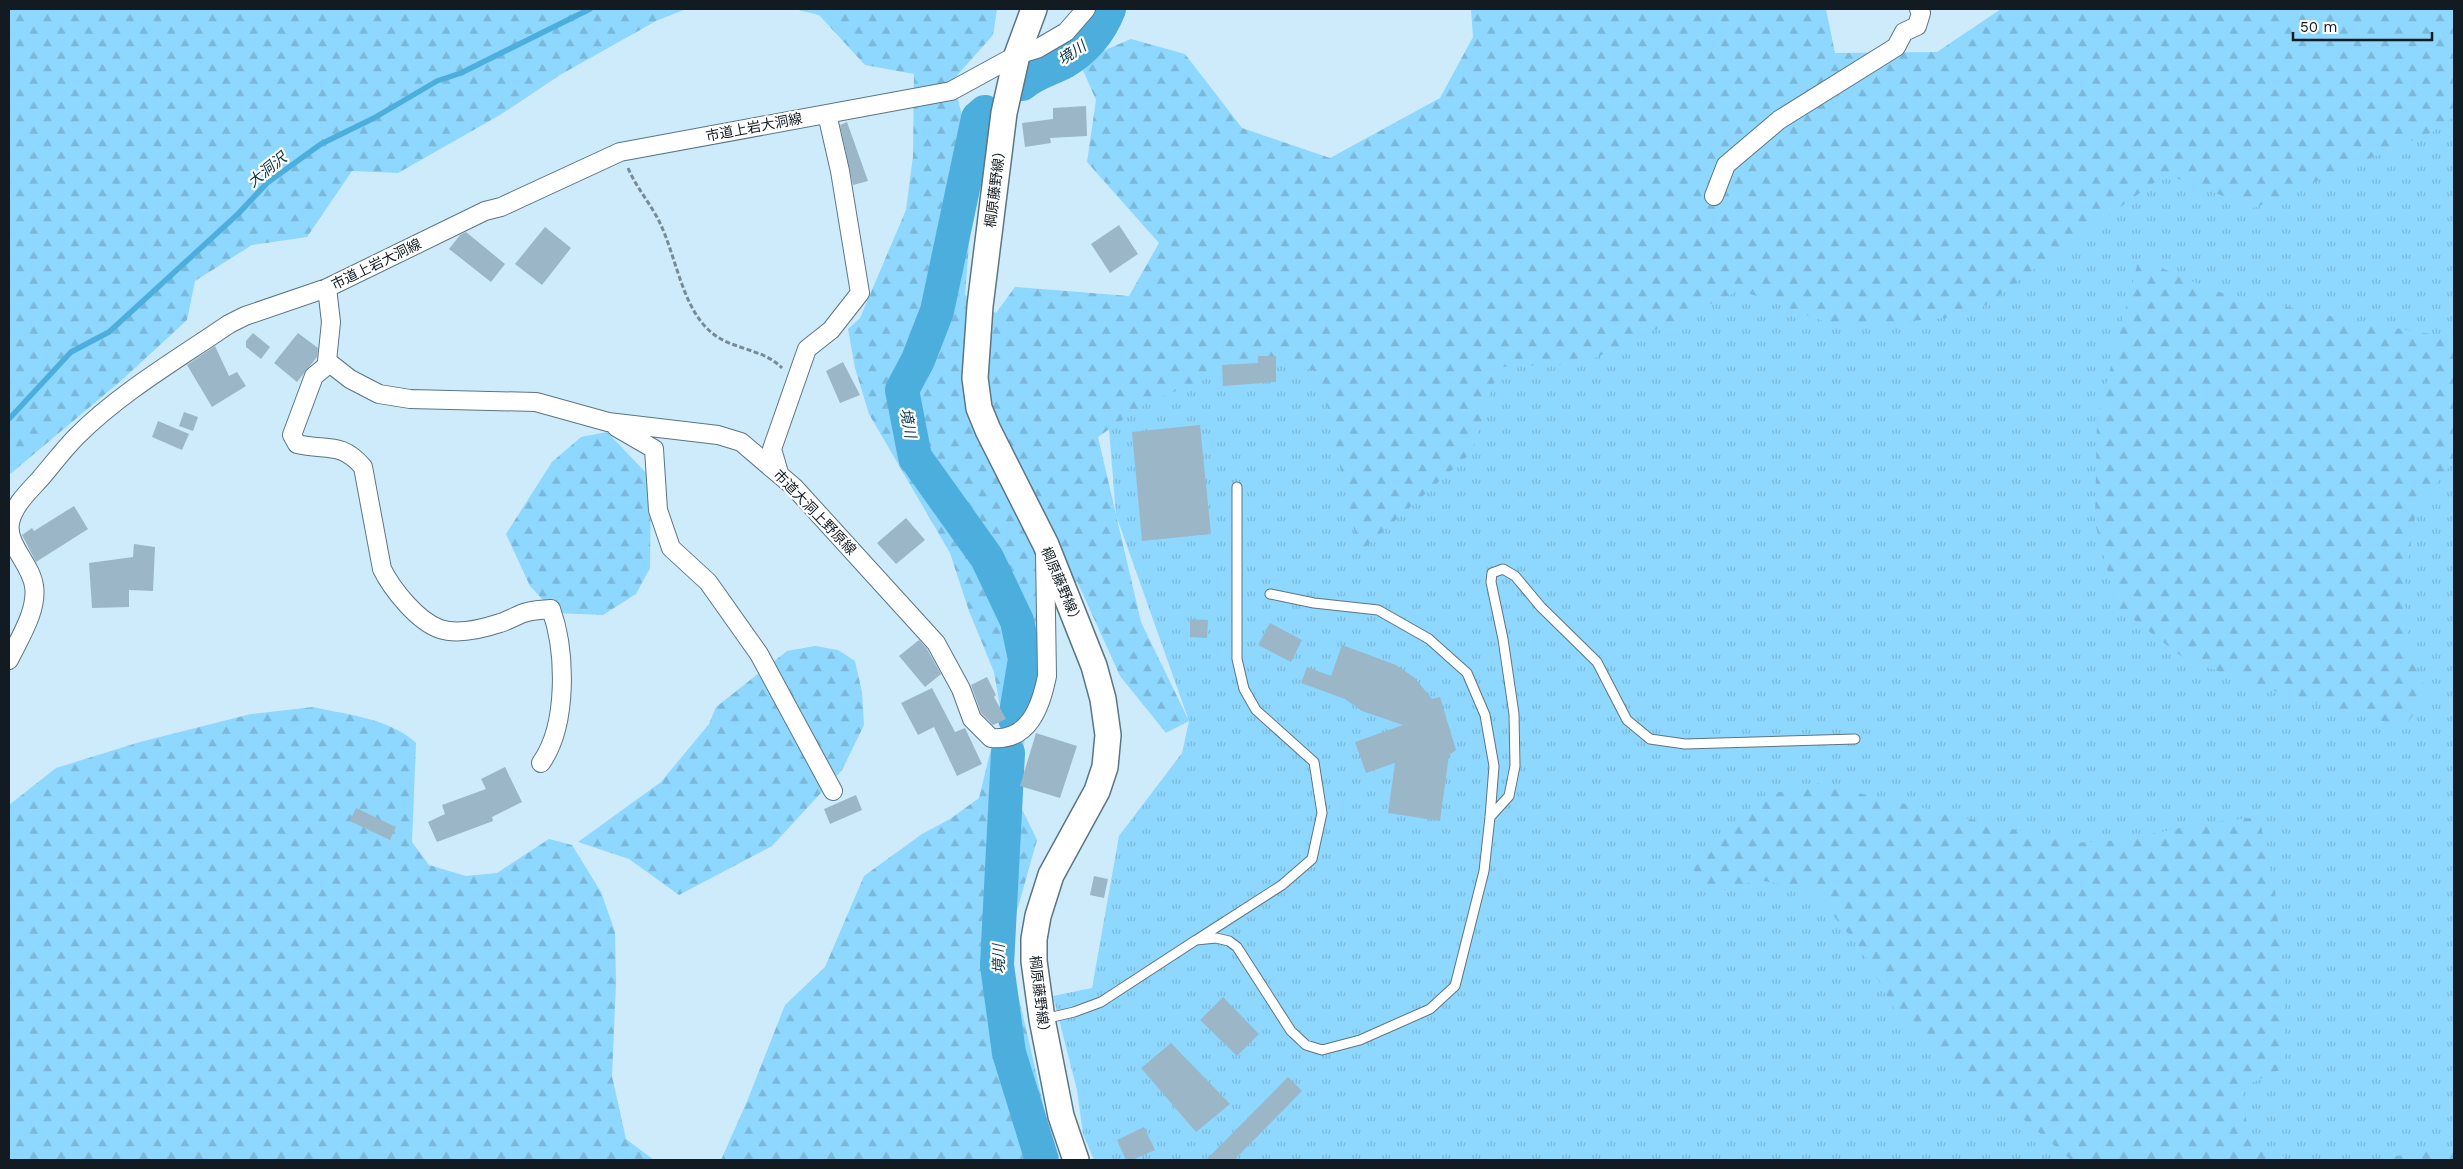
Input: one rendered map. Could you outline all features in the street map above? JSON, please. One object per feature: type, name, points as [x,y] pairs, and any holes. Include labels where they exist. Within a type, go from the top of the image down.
[{"type":"main road","name":"棡原藤野線）","points":[[1034,9],[1017,55],[1004,113],[980,306],[975,378],[979,408],[988,430],[1046,546],[1094,666],[1103,699],[1108,735],[1105,767],[1097,791],[1051,875],[1038,916],[1034,961],[1042,1019],[1061,1116],[1076,1160]]},
{"type":"street","name":"市道上岩大洞線","points":[[9,660],[30,613],[34,597],[34,585],[30,573],[13,541],[10,524],[29,491],[77,436],[101,416],[229,324],[246,316],[327,288],[485,211],[502,207],[620,152],[951,91],[1017,55],[1037,49],[1066,32],[1086,9]]},
{"type":"street","points":[[1714,196],[1726,165],[1780,120],[1896,47],[1904,32],[1917,26],[1921,13],[1919,9]]},
{"type":"street","points":[[779,473],[772,449],[807,349],[831,330],[860,293],[840,171],[826,114]]},
{"type":"street","points":[[327,288],[332,322],[327,361],[330,364],[314,376],[292,435],[297,444],[340,449],[353,455],[363,467],[382,569],[389,584],[428,623],[440,629],[461,631],[501,623],[522,613],[551,608],[558,629],[561,683],[557,727],[550,751],[541,763]]},
{"type":"street","name":"市道大洞上野原線","points":[[330,364],[350,379],[379,394],[410,399],[536,402],[608,422],[726,437],[746,446],[779,473],[936,643],[961,689],[972,719],[991,738],[1007,738],[1024,730],[1034,716],[1044,691],[1047,676],[1046,546]]},
{"type":"street","points":[[608,422],[654,449],[658,510],[671,548],[708,582],[759,654],[834,790]]},
{"type":"lane","points":[[1042,1019],[1074,1012],[1101,1002],[1282,885],[1312,858],[1322,813],[1314,762],[1256,710],[1244,689],[1237,659],[1237,487]]},
{"type":"lane","points":[[1490,817],[1509,796],[1515,766],[1514,714],[1503,638],[1491,582],[1492,573],[1503,569],[1515,576],[1541,607],[1597,662],[1626,720],[1650,739],[1685,744],[1855,739]]},
{"type":"lane","points":[[1196,940],[1216,938],[1229,941],[1237,947],[1291,1031],[1306,1045],[1322,1050],[1360,1040],[1430,1009],[1455,986],[1484,871],[1494,766],[1485,715],[1467,673],[1429,639],[1378,610],[1270,594]]},
{"type":"path","points":[[620,152],[662,227],[697,315],[716,336],[770,358],[778,364],[786,374],[786,391],[789,397]]},
{"type":"green space","points":[[9,9],[686,9],[656,21],[560,75],[500,115],[398,173],[352,171],[307,237],[252,245],[195,281],[187,320],[123,379],[9,475]]},
{"type":"green space","points":[[794,9],[997,9],[993,35],[953,80],[975,167],[965,295],[996,313],[1015,287],[1129,296],[1159,243],[1087,162],[1096,100],[1079,61],[1131,39],[1185,54],[1242,128],[1330,158],[1440,98],[1473,37],[1471,9],[1826,9],[1835,53],[1937,52],[2001,9],[2454,9],[2454,117],[2432,132],[2254,208],[2166,174],[1970,316],[1839,327],[1740,290],[1582,364],[1499,367],[1472,452],[1359,553],[1320,372],[1258,359],[1148,402],[1098,437],[1141,622],[1189,721],[1166,733],[1120,676],[1077,581],[1039,626],[1028,699],[1019,803],[1037,840],[1007,946],[1056,1160],[721,1160],[748,1099],[785,1005],[825,967],[864,876],[922,834],[950,819],[979,798],[991,749],[1004,730],[994,672],[969,611],[950,553],[869,414],[855,368],[848,329],[860,318],[906,210],[913,156],[914,74],[865,65],[819,15]]},
{"type":"green space","points":[[2454,105],[2454,1160],[1094,1160],[1083,1134],[1077,1090],[1053,996],[1092,988],[1119,836],[1182,753],[1189,721],[1116,515],[1107,405],[1112,362]]},
{"type":"green space","points":[[2139,258],[2214,291],[2354,321],[2454,338],[2454,460],[2416,511],[2404,589],[2408,649],[2428,695],[2404,727],[2264,688],[2185,659],[2117,607],[2095,523],[2097,419]]},
{"type":"green space","points":[[607,432],[651,478],[650,568],[636,594],[603,615],[555,613],[530,586],[506,534],[552,462],[581,437]]},
{"type":"green space","points":[[815,646],[838,650],[855,661],[862,692],[864,725],[842,770],[772,846],[679,895],[629,859],[578,842],[661,782],[709,724],[716,707],[787,651]]},
{"type":"green space","points":[[313,707],[354,715],[381,723],[393,728],[416,743],[412,842],[429,865],[466,876],[497,873],[549,839],[572,845],[601,892],[615,932],[616,983],[612,1076],[626,1139],[654,1160],[9,1160],[9,805],[56,768],[140,742],[251,714]]},
{"type":"green space","points":[[1816,783],[2072,843],[2124,840],[2202,823],[2259,817],[2275,891],[2285,994],[2284,1068],[2242,1087],[2248,1134],[2289,1160],[2071,1160],[2014,1111],[1902,1023],[1861,949],[1812,890],[1759,880],[1713,893],[1687,863],[1764,796]]},
{"type":"green space","points":[[2454,1146],[2454,1160],[2373,1160]]},
{"type":"building","points":[[1086,106],[1087,136],[1050,138],[1051,143],[1025,147],[1022,123],[1053,119],[1053,108]]},
{"type":"building","points":[[847,122],[868,181],[853,185],[840,125]]},
{"type":"building","points":[[1119,225],[1138,254],[1110,273],[1091,244]]},
{"type":"building","points":[[545,227],[571,248],[542,285],[515,264]]},
{"type":"building","points":[[466,232],[505,264],[491,282],[449,249],[460,235]]},
{"type":"building","points":[[253,333],[270,347],[261,359],[246,347],[246,341]]},
{"type":"building","points":[[298,333],[318,348],[317,357],[297,382],[274,363]]},
{"type":"building","points":[[215,346],[229,376],[237,372],[246,386],[212,407],[187,365]]},
{"type":"building","points":[[1258,356],[1276,356],[1276,382],[1223,386],[1222,365],[1258,363]]},
{"type":"building","points":[[843,362],[860,395],[840,403],[826,371]]},
{"type":"building","points":[[184,412],[198,417],[193,431],[179,426]]},
{"type":"building","points":[[158,421],[189,434],[182,450],[152,437]]},
{"type":"building","points":[[1200,425],[1211,534],[1142,541],[1132,432]]},
{"type":"building","points":[[74,506],[88,529],[36,562],[22,535],[32,528],[34,531]]},
{"type":"building","points":[[906,518],[925,540],[896,564],[877,543]]},
{"type":"building","points":[[134,544],[155,547],[153,591],[129,590],[129,607],[92,608],[89,563],[133,557]]},
{"type":"building","points":[[1190,619],[1208,620],[1207,638],[1190,637]]},
{"type":"building","points":[[1270,623],[1302,640],[1291,662],[1258,645]]},
{"type":"building","points":[[919,640],[927,649],[941,674],[925,687],[899,656]]},
{"type":"building","points":[[1342,645],[1396,665],[1415,678],[1432,699],[1440,697],[1456,750],[1449,755],[1440,821],[1388,813],[1395,763],[1366,773],[1355,742],[1403,725],[1362,711],[1345,699],[1301,683],[1307,667],[1331,676]]},
{"type":"building","points":[[987,677],[996,695],[994,697],[1006,719],[993,725],[981,713],[971,685]]},
{"type":"building","points":[[932,688],[955,732],[965,728],[982,764],[957,776],[934,727],[918,735],[901,703]]},
{"type":"building","points":[[1036,733],[1077,746],[1060,798],[1020,786]]},
{"type":"building","points":[[505,767],[522,802],[492,817],[493,821],[437,842],[428,822],[445,814],[442,805],[486,789],[481,779]]},
{"type":"building","points":[[856,795],[862,810],[830,824],[824,809]]},
{"type":"building","points":[[356,808],[396,827],[390,840],[350,821]]},
{"type":"building","points":[[1094,876],[1108,879],[1104,898],[1090,895]]},
{"type":"building","points":[[1223,997],[1259,1034],[1237,1056],[1200,1020]]},
{"type":"building","points":[[1171,1043],[1230,1104],[1196,1132],[1141,1068]]},
{"type":"building","points":[[1288,1077],[1302,1091],[1234,1160],[1206,1160]]},
{"type":"building","points":[[1144,1127],[1155,1150],[1132,1160],[1126,1160],[1117,1140]]},
{"type":"waterway","name":"大洞沢","points":[[9,419],[71,352],[109,332],[238,214],[267,183],[321,144],[374,118],[437,81],[461,73],[590,9]]},
{"type":"waterway","name":"境川","points":[[1022,84],[1037,74],[1064,62],[1086,46],[1097,32],[1109,9]]},
{"type":"waterway","name":"境川","points":[[985,112],[978,118],[937,311],[918,360],[902,390],[915,457],[987,558],[1017,621],[1025,659],[1015,719]]},
{"type":"waterway","name":"境川","points":[[1008,753],[997,965],[1009,1053],[1042,1160]]}]
